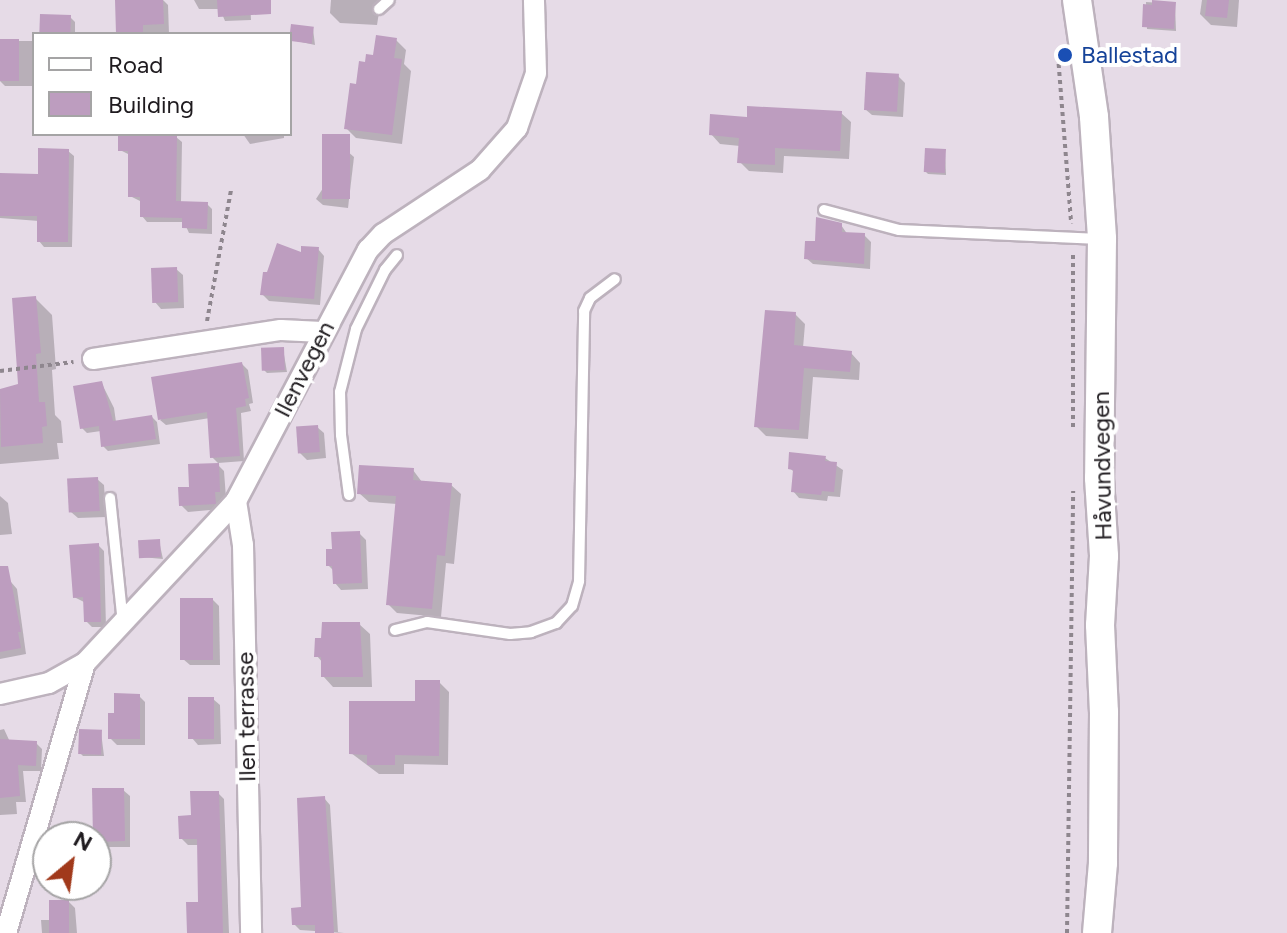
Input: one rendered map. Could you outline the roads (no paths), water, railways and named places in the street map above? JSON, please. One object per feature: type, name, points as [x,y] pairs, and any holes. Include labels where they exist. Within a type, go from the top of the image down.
[{"type":"main road","name":"Håvundvegen","points":[[1077,0],[1094,117],[1102,239],[1099,478],[1104,556],[1100,625],[1104,727],[1103,863],[1097,933]]},
{"type":"street","name":"Ilenvegen","points":[[0,694],[49,683],[85,663],[236,501],[322,332],[368,250],[383,234],[480,170],[517,128],[536,73],[534,0]]},
{"type":"street","points":[[93,359],[281,330],[322,332]]},
{"type":"street","name":"Ilen terrasse","points":[[236,501],[243,545],[251,933]]},
{"type":"street","points":[[6,933],[85,663]]},
{"type":"lane","points":[[379,9],[389,0]]},
{"type":"lane","points":[[824,210],[899,230],[1102,239]]},
{"type":"lane","points":[[349,495],[341,435],[340,392],[356,329],[385,270],[397,255]]},
{"type":"lane","points":[[395,630],[427,622],[510,634],[531,632],[556,623],[572,606],[579,581],[584,311],[590,298],[615,279]]},
{"type":"lane","points":[[110,498],[123,624]]},
{"type":"place","name":"Ballestad","points":[[1065,55]]}]
